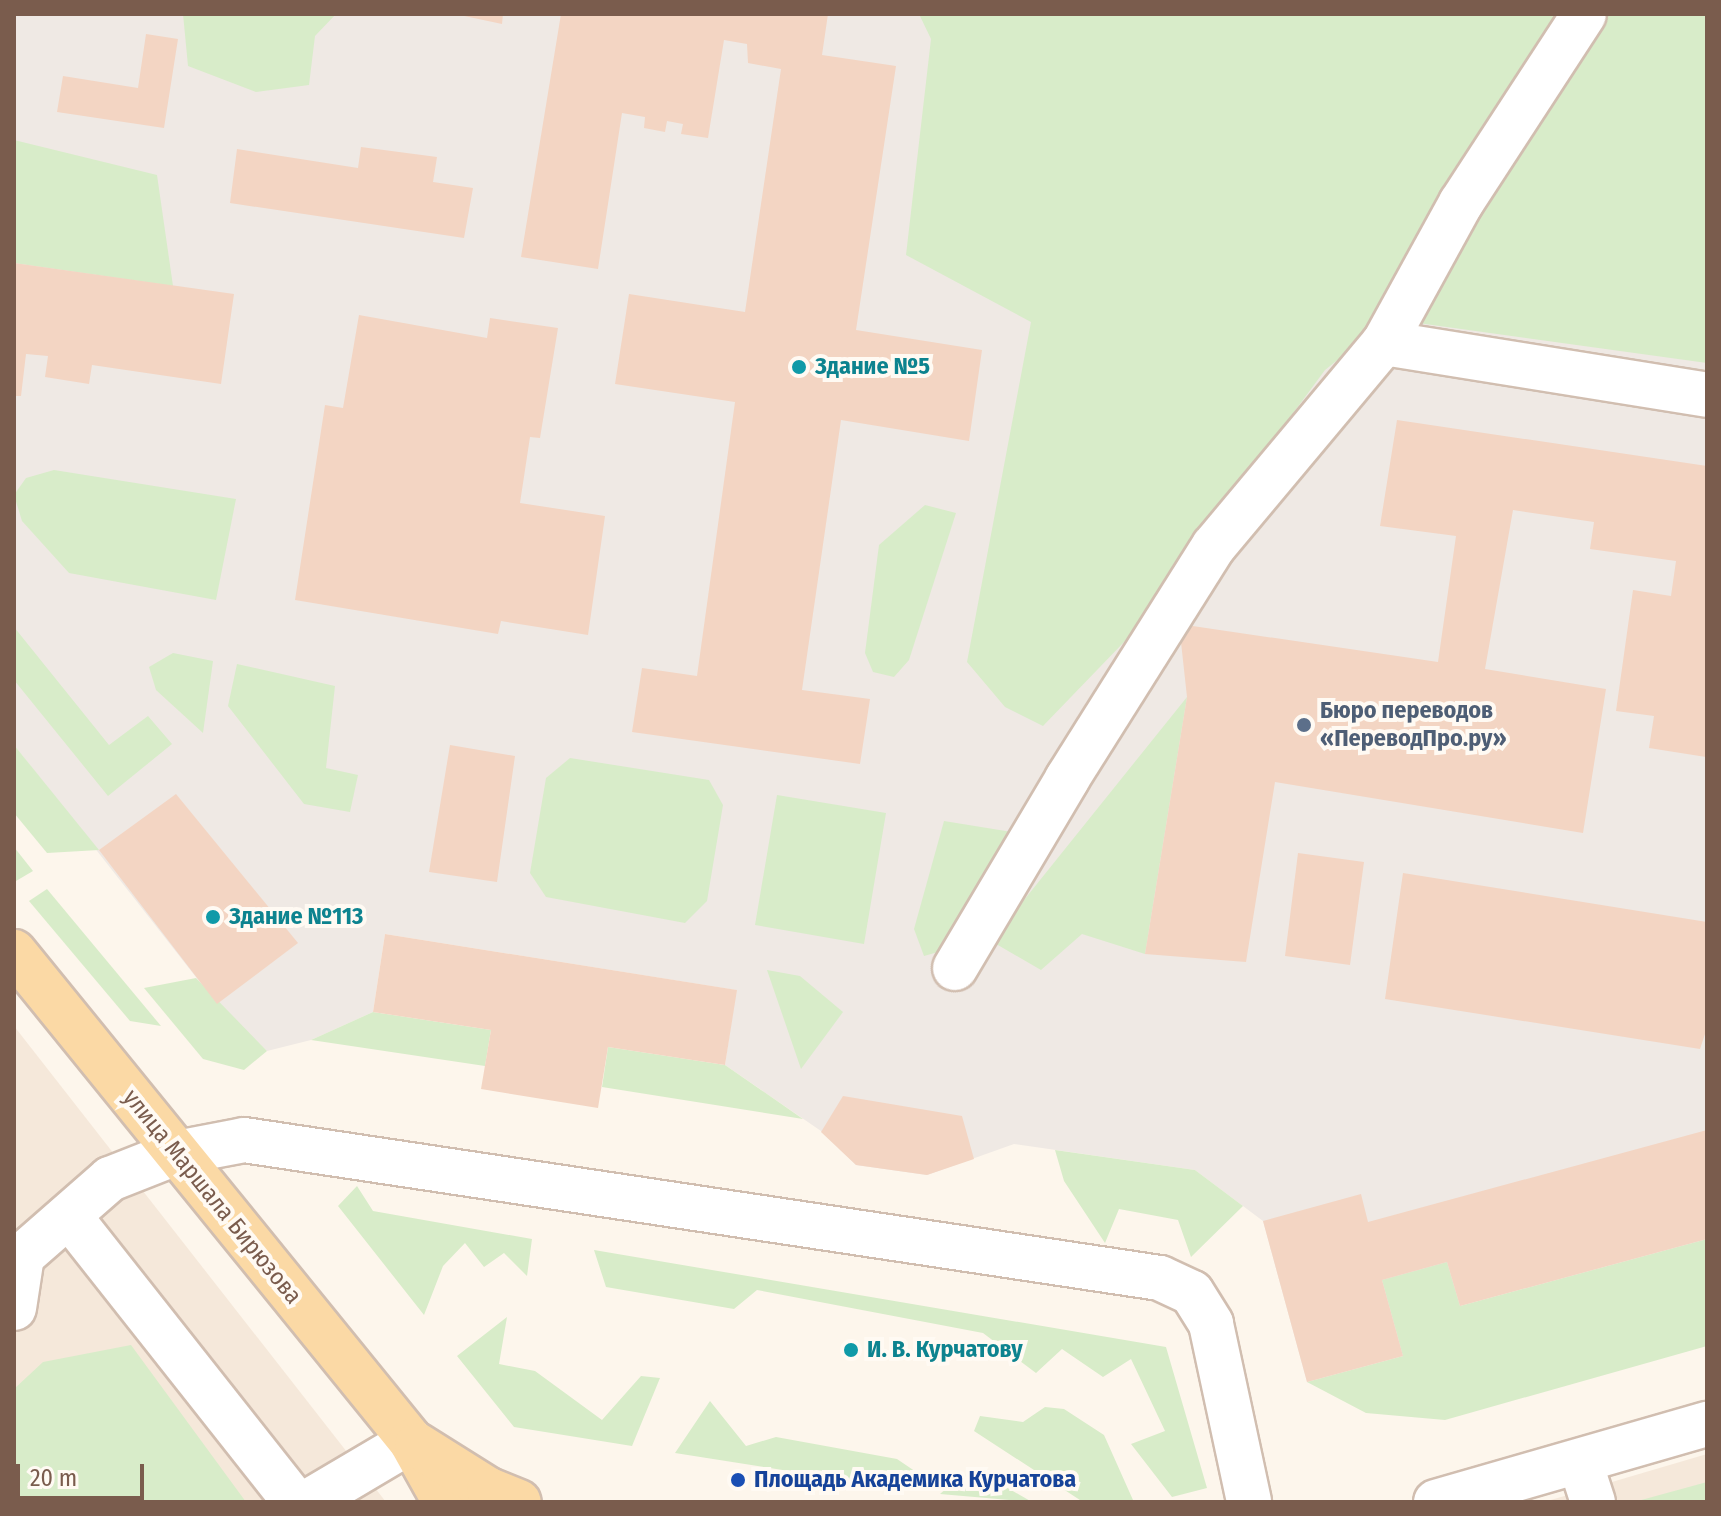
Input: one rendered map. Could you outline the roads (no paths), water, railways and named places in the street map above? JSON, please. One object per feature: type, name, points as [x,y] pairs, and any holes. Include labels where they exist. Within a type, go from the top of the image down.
[{"type":"main road","name":"улица Маршала Бирюзова","points":[[14,952],[411,1441],[445,1502]]},
{"type":"main road","name":"улица Маршала Бирюзова","points":[[411,1441],[489,1490],[519,1502]]},
{"type":"street","points":[[955,968],[1214,546],[1384,343],[1461,203],[1584,14]]},
{"type":"street","points":[[1384,343],[1707,395]]},
{"type":"street","points":[[14,1308],[22,1256],[110,1179],[176,1153],[244,1140],[1160,1278],[1192,1293],[1211,1324],[1249,1502]]},
{"type":"street","points":[[69,1216],[295,1502]]},
{"type":"street","points":[[1436,1502],[1586,1482],[1707,1424]]},
{"type":"street","points":[[308,1502],[411,1441]]},
{"type":"place","name":"Здание №5","points":[[799,367]]},
{"type":"place","name":"Бюро переводов «ПереводПро.ру»","points":[[1304,725]]},
{"type":"place","name":"Здание №113","points":[[213,917]]},
{"type":"place","name":"И. В. Курчатову","points":[[851,1350]]},
{"type":"place","name":"Площадь Академика Курчатова","points":[[738,1480]]}]
